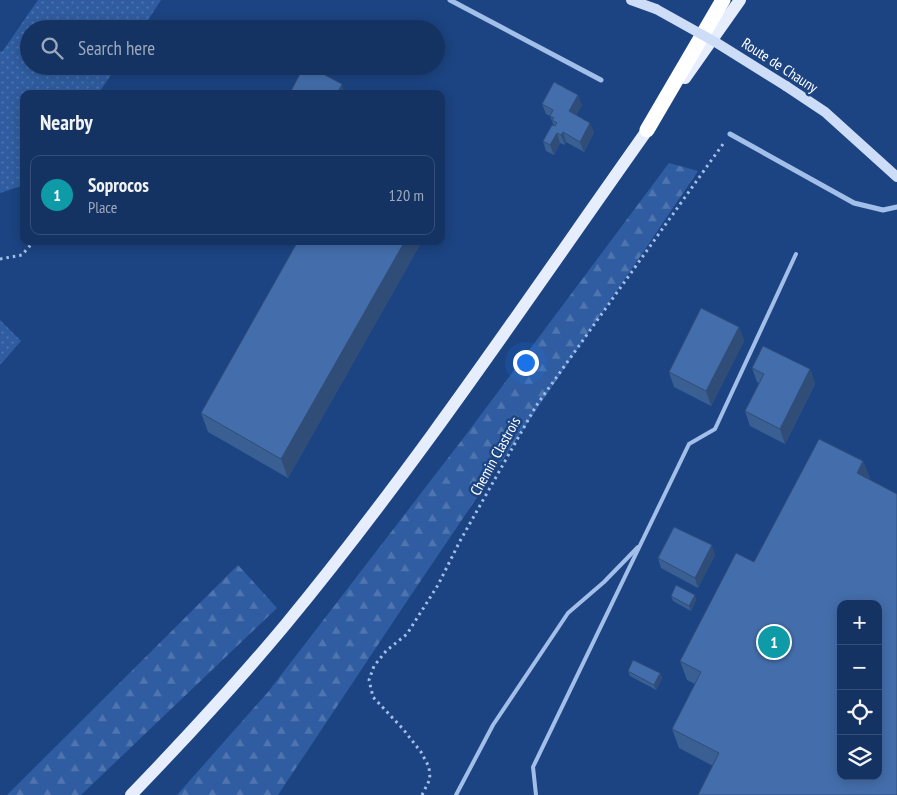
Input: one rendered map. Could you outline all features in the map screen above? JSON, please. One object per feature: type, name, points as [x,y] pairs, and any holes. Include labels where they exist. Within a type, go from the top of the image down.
[{"type":"highway","points":[[647,130],[723,0]]},
{"type":"main road","points":[[131,795],[197,726],[286,624],[375,510],[477,371],[740,0]]},
{"type":"street","points":[[450,0],[601,80]]},
{"type":"street","name":"Route de Chauny","points":[[631,0],[656,9],[717,42],[786,86],[825,112],[897,177]]},
{"type":"street","points":[[730,134],[854,203],[882,210],[897,207]]},
{"type":"lane","points":[[536,795],[533,767],[689,444],[715,429],[796,254]]},
{"type":"lane","points":[[456,795],[493,725],[568,613],[604,582],[641,544]]},
{"type":"path","name":"Chemin Clastrois","points":[[422,795],[430,779],[429,767],[421,752],[373,697],[368,680],[374,666],[386,651],[407,634],[438,585],[460,541],[536,406],[730,134]]},
{"type":"path","points":[[0,259],[22,255],[31,245]]},
{"type":"green space","points":[[38,0],[161,0],[148,20],[24,20]]},
{"type":"green space","points":[[20,26],[20,75],[111,75],[101,90],[20,90],[20,186],[0,193],[0,51],[2,52]]},
{"type":"green space","points":[[669,163],[698,171],[278,795],[177,795],[268,692],[465,436]]},
{"type":"green space","points":[[0,320],[21,341],[0,365]]},
{"type":"green space","points":[[238,565],[277,608],[81,795],[7,795]]},
{"type":"building","points":[[299,75],[325,75],[342,84],[339,90],[292,90]]},
{"type":"building","points":[[554,82],[578,95],[569,111],[590,123],[580,142],[563,132],[561,135],[557,133],[550,145],[543,141],[552,125],[555,126],[557,123],[550,116],[553,110],[542,104]]},
{"type":"building","points":[[296,245],[403,245],[281,459],[201,413]]},
{"type":"building","points":[[701,308],[739,327],[706,391],[669,372]]},
{"type":"building","points":[[763,346],[810,369],[780,429],[745,411],[764,374],[752,368]]},
{"type":"building","points":[[819,439],[863,461],[857,473],[897,494],[897,795],[698,795],[719,753],[672,729],[701,672],[680,661],[736,553],[754,562]]},
{"type":"building","points":[[674,527],[712,545],[695,578],[658,558]]},
{"type":"building","points":[[676,585],[695,595],[689,606],[671,596]]},
{"type":"building","points":[[633,660],[660,673],[654,685],[628,671]]},
{"type":"place","name":"Soprocos","points":[[774,642]]}]
